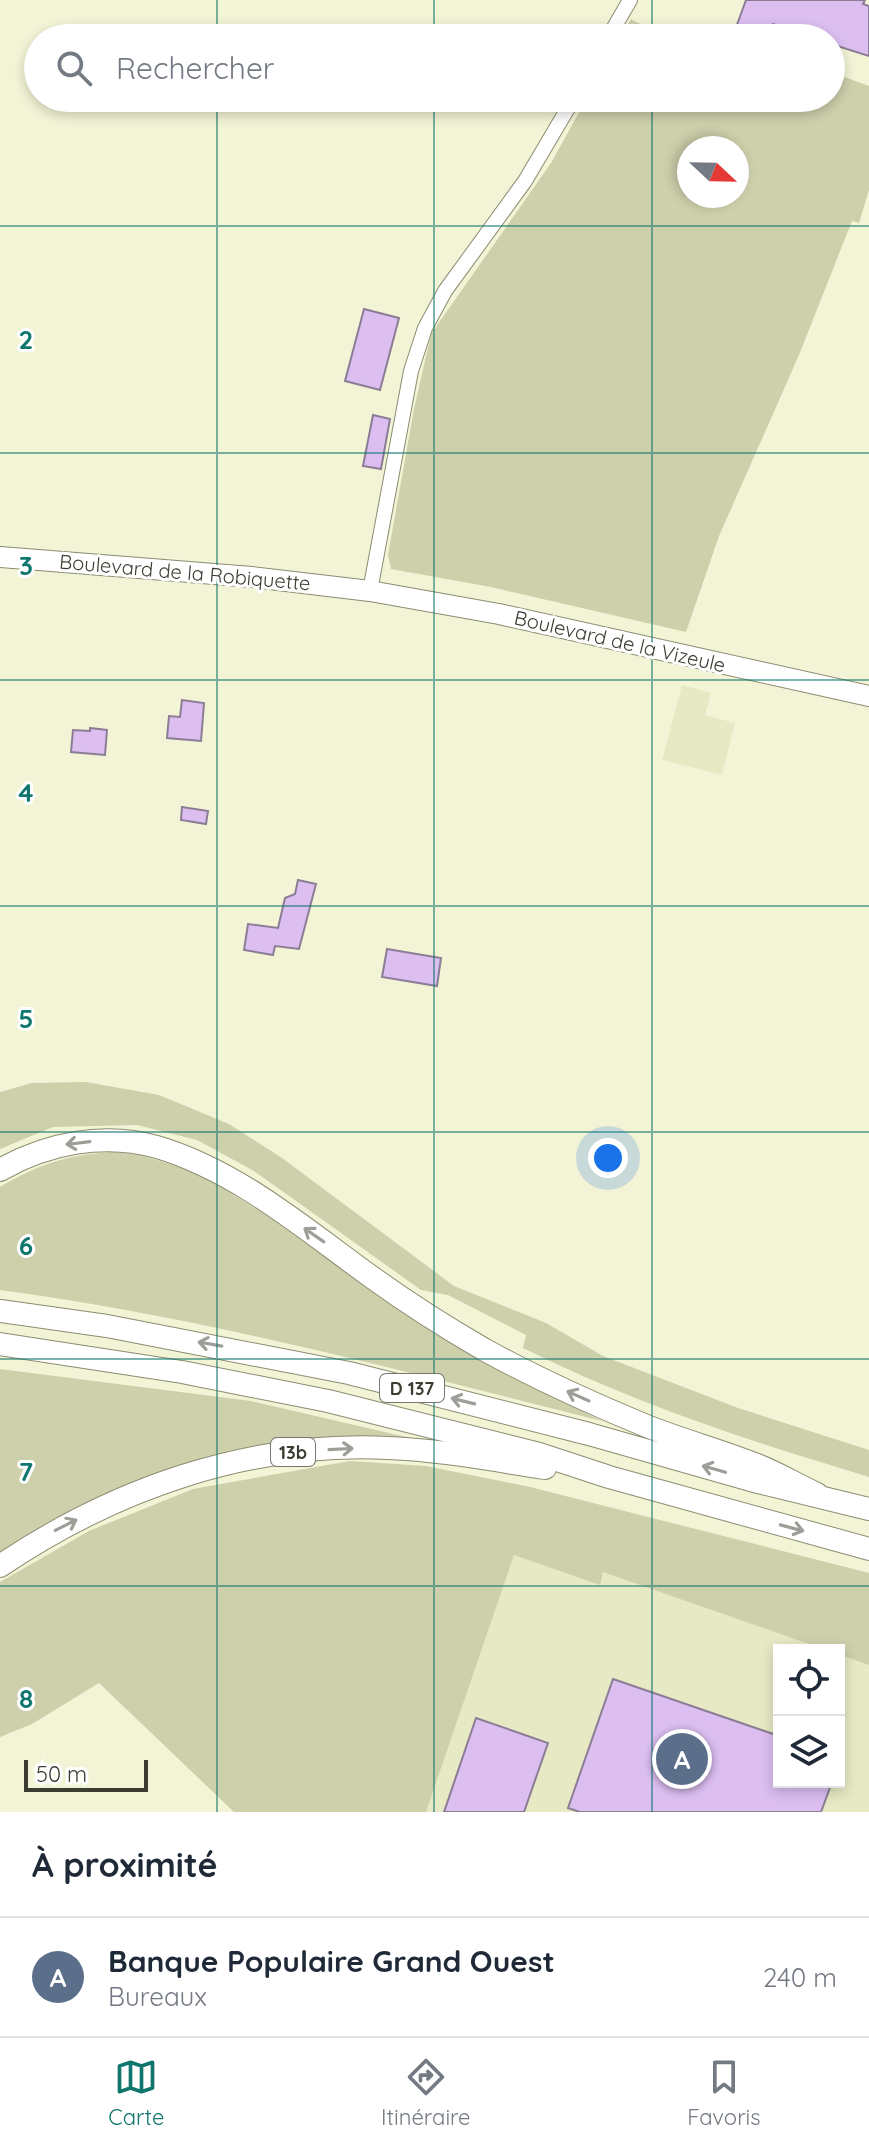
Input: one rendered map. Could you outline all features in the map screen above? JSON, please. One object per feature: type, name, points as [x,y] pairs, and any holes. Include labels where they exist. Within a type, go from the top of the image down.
[{"type":"highway","points":[[0,1170],[44,1150],[83,1142],[139,1143],[180,1155],[235,1182],[419,1309],[521,1369],[650,1427],[759,1465],[817,1494]]},
{"type":"highway","name":"D 137","points":[[0,1311],[149,1333],[349,1373],[869,1509]]},
{"type":"highway","name":"D 137","points":[[0,1344],[182,1372],[328,1401],[455,1431],[869,1549]]},
{"type":"highway","points":[[0,1356],[182,1372]]},
{"type":"highway","name":"13b","points":[[0,1566],[65,1526],[133,1493],[164,1481],[262,1456],[386,1447],[468,1455],[609,1477]]},
{"type":"main road","name":"Boulevard de la Robiquette","points":[[0,557],[192,572],[370,591]]},
{"type":"main road","name":"Boulevard de la Vizeule","points":[[370,591],[499,614],[869,696]]},
{"type":"street","points":[[616,24],[630,0]]},
{"type":"street","points":[[370,591],[411,371],[425,328],[445,291],[525,181],[566,112]]},
{"type":"shaded area","points":[[845,77],[869,86],[869,190],[859,223],[852,221],[799,355],[719,536],[686,632],[491,587],[391,569],[388,555],[431,334],[551,163],[579,112],[845,112]]},
{"type":"shaded area","points":[[682,685],[711,693],[705,715],[735,723],[722,775],[662,760]]},
{"type":"shaded area","points":[[86,1082],[159,1095],[229,1124],[282,1158],[454,1286],[546,1323],[603,1356],[738,1408],[869,1450],[869,1477],[693,1420],[523,1348],[526,1335],[448,1295],[421,1290],[254,1171],[197,1140],[137,1125],[53,1127],[0,1149],[0,1092],[32,1083]]},
{"type":"shaded area","points":[[112,1152],[140,1155],[199,1173],[264,1214],[421,1324],[496,1369],[602,1421],[227,1330],[0,1290],[0,1187],[54,1162]]},
{"type":"shaded area","points":[[0,1369],[251,1401],[432,1443],[254,1450],[0,1557]]},
{"type":"shaded area","points":[[350,1461],[426,1466],[530,1487],[869,1573],[869,1665],[845,1656],[845,1644],[809,1644],[603,1572],[600,1585],[514,1555],[426,1812],[234,1812],[99,1683],[32,1724],[0,1737],[0,1582],[89,1531],[193,1489]]},
{"type":"shaded area","points":[[523,1528],[869,1623],[869,1812],[426,1812]]},
{"type":"building","points":[[746,0],[865,0],[863,4],[869,6],[869,56],[845,48],[845,24],[737,24]]},
{"type":"building","points":[[364,309],[399,318],[380,390],[345,381]]},
{"type":"building","points":[[373,415],[390,419],[381,469],[363,466]]},
{"type":"building","points":[[182,700],[204,703],[201,741],[167,738],[169,716],[180,717]]},
{"type":"building","points":[[90,728],[107,730],[105,755],[71,752],[73,730],[90,731]]},
{"type":"building","points":[[182,807],[208,811],[206,824],[181,820]]},
{"type":"building","points":[[298,880],[316,884],[299,949],[275,946],[273,955],[244,950],[248,924],[278,928],[285,898],[295,894]]},
{"type":"building","points":[[387,949],[441,958],[437,986],[382,977]]},
{"type":"building","points":[[613,1679],[773,1734],[773,1788],[830,1788],[821,1812],[580,1812],[568,1808]]},
{"type":"building","points":[[476,1718],[548,1743],[524,1812],[444,1812]]},
{"type":"place","name":"Banque Populaire Grand Ouest","points":[[682,1759]]}]
